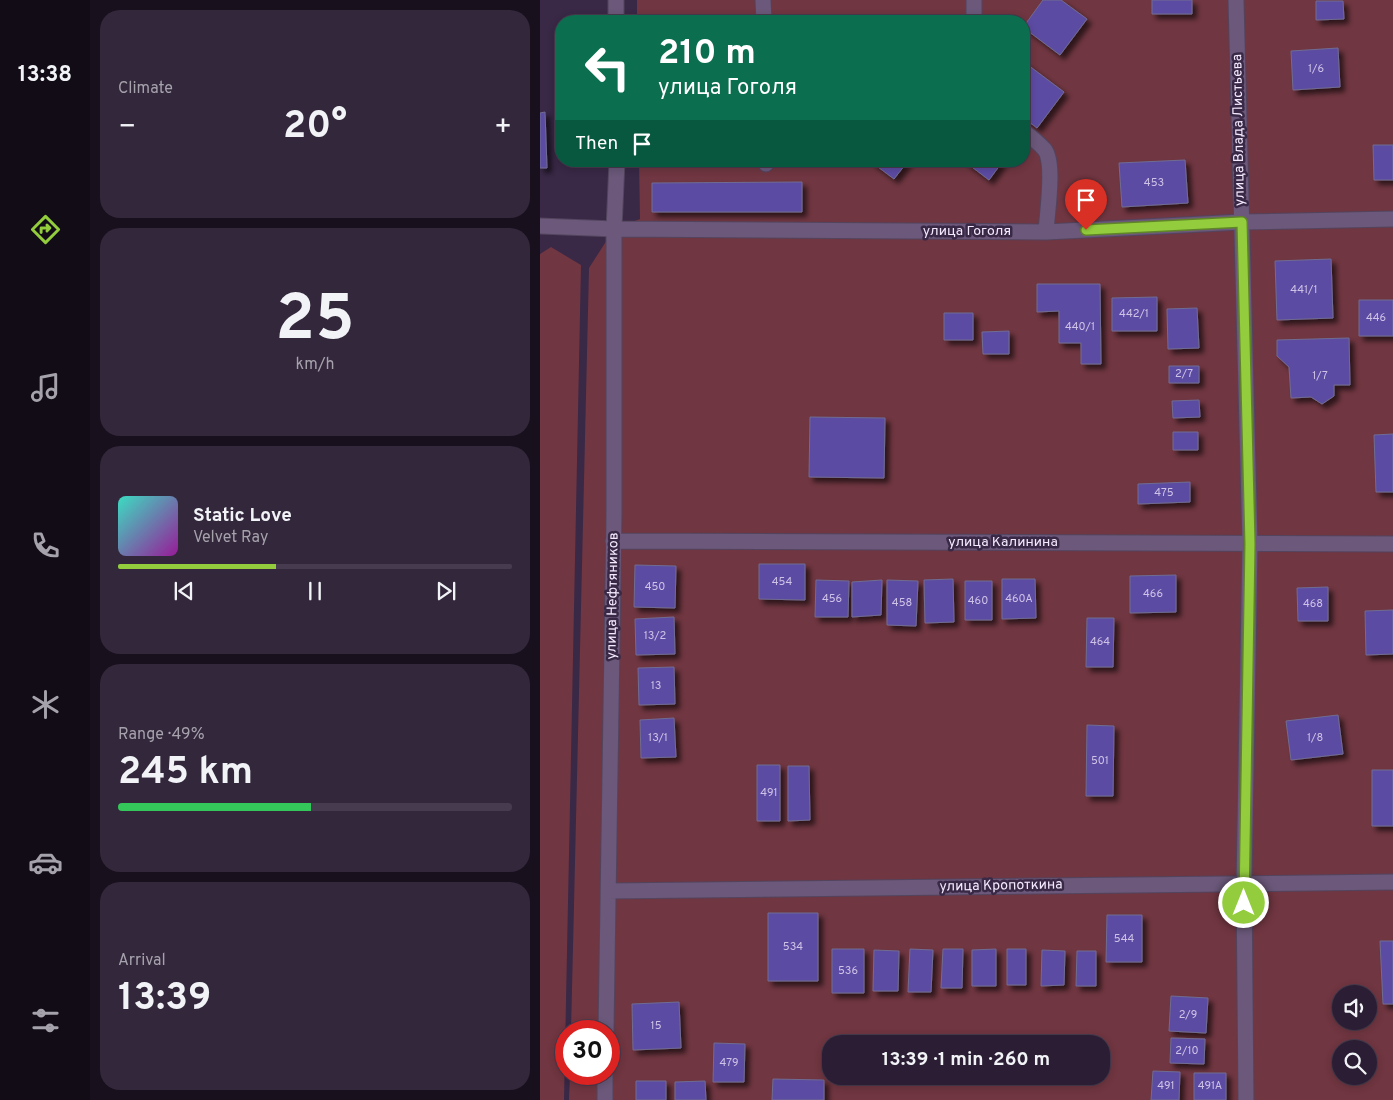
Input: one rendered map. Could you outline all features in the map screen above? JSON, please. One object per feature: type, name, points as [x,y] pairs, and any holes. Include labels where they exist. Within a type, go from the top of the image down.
[{"type":"street","points":[[616,0],[616,15]]},
{"type":"street","points":[[763,0],[764,15]]},
{"type":"street","points":[[974,0],[974,15]]},
{"type":"street","name":"улица Влада Листьева","points":[[1236,0],[1250,544],[1244,884],[1246,1100]]},
{"type":"street","points":[[1030,137],[1046,151],[1050,166],[1046,232]]},
{"type":"street","name":"улица Нефтяников","points":[[606,1020],[614,541],[614,229],[617,167]]},
{"type":"street","name":"улица Гоголя","points":[[540,226],[614,229],[1046,232],[1242,222],[1393,218]]},
{"type":"street","name":"улица Калинина","points":[[614,541],[1393,544]]},
{"type":"street","name":"улица Кропоткина","points":[[608,891],[1393,882]]},
{"type":"street","points":[[605,1100],[606,1085]]},
{"type":"shaded area","points":[[637,0],[1393,0],[1393,1100],[569,1100],[570,1085],[620,1085],[620,1020],[571,1020],[589,268],[614,229],[640,219],[639,167],[1030,167],[1030,15],[637,15]]},
{"type":"shaded area","points":[[551,247],[581,265],[566,1020],[555,1020],[555,1085],[564,1085],[564,1100],[540,1100],[540,254]]},
{"type":"building","points":[[1043,0],[1061,0],[1087,19],[1060,55],[1030,32],[1030,18]]},
{"type":"building","points":[[1152,0],[1192,0],[1192,14],[1152,14]]},
{"type":"building","points":[[1316,1],[1343,1],[1344,19],[1316,20]]},
{"type":"building","points":[[1338,48],[1340,87],[1293,90],[1291,51]]},
{"type":"building","points":[[1030,66],[1064,92],[1037,128],[1030,123]]},
{"type":"building","points":[[545,112],[547,168],[540,168],[540,113]]},
{"type":"building","points":[[1373,145],[1393,145],[1393,180],[1374,180]]},
{"type":"building","points":[[1185,160],[1188,203],[1122,207],[1119,163]]},
{"type":"building","points":[[878,167],[903,167],[894,179]]},
{"type":"building","points":[[972,167],[999,167],[989,180]]},
{"type":"building","points":[[802,182],[802,212],[652,212],[652,183]]},
{"type":"building","points":[[1331,259],[1333,318],[1277,320],[1275,261]]},
{"type":"building","points":[[1037,284],[1100,284],[1101,364],[1081,364],[1081,343],[1059,343],[1059,311],[1037,312]]},
{"type":"building","points":[[1157,297],[1157,331],[1112,331],[1112,298]]},
{"type":"building","points":[[1359,300],[1393,300],[1393,336],[1359,336]]},
{"type":"building","points":[[1197,308],[1199,348],[1168,349],[1167,309]]},
{"type":"building","points":[[944,313],[973,313],[973,340],[944,340]]},
{"type":"building","points":[[1009,331],[1009,354],[983,354],[982,332]]},
{"type":"building","points":[[1349,338],[1350,385],[1334,385],[1334,396],[1322,404],[1311,397],[1291,398],[1289,367],[1277,356],[1277,340]]},
{"type":"building","points":[[1169,366],[1199,366],[1199,383],[1169,383]]},
{"type":"building","points":[[1199,400],[1200,417],[1173,418],[1172,401]]},
{"type":"building","points":[[810,417],[885,418],[884,478],[809,477]]},
{"type":"building","points":[[1173,432],[1198,432],[1198,450],[1173,450]]},
{"type":"building","points":[[1393,434],[1393,492],[1376,492],[1374,435]]},
{"type":"building","points":[[1190,482],[1190,502],[1138,504],[1138,484]]},
{"type":"building","points":[[759,564],[805,564],[805,600],[759,599]]},
{"type":"building","points":[[635,565],[676,566],[675,608],[634,607]]},
{"type":"building","points":[[1176,575],[1176,612],[1130,613],[1130,576]]},
{"type":"building","points":[[953,579],[954,622],[925,623],[924,580]]},
{"type":"building","points":[[1002,579],[1035,579],[1036,618],[1002,619]]},
{"type":"building","points":[[816,580],[849,581],[848,617],[815,617]]},
{"type":"building","points":[[882,580],[881,615],[852,617],[852,582]]},
{"type":"building","points":[[887,580],[918,581],[916,626],[887,625]]},
{"type":"building","points":[[965,581],[992,581],[992,620],[965,620]]},
{"type":"building","points":[[1328,587],[1328,621],[1298,621],[1297,588]]},
{"type":"building","points":[[1393,610],[1393,654],[1366,655],[1365,611]]},
{"type":"building","points":[[674,617],[675,654],[636,655],[635,619]]},
{"type":"building","points":[[1087,618],[1114,618],[1113,667],[1086,667]]},
{"type":"building","points":[[674,667],[675,704],[639,705],[638,668]]},
{"type":"building","points":[[1338,715],[1343,754],[1291,760],[1286,721]]},
{"type":"building","points":[[674,718],[676,757],[641,758],[640,720]]},
{"type":"building","points":[[1087,725],[1114,726],[1113,796],[1086,796]]},
{"type":"building","points":[[757,765],[780,765],[780,821],[757,821]]},
{"type":"building","points":[[788,766],[809,766],[810,820],[788,821]]},
{"type":"building","points":[[1372,770],[1393,770],[1393,826],[1372,826]]},
{"type":"building","points":[[768,913],[818,913],[818,981],[768,981]]},
{"type":"building","points":[[1107,915],[1142,915],[1142,962],[1106,962]]},
{"type":"building","points":[[1380,941],[1393,941],[1393,1004],[1383,1004]]},
{"type":"building","points":[[832,949],[864,949],[864,993],[832,993]]},
{"type":"building","points":[[910,949],[933,950],[931,992],[908,992]]},
{"type":"building","points":[[943,949],[963,949],[962,988],[941,988]]},
{"type":"building","points":[[996,949],[996,986],[972,986],[972,950]]},
{"type":"building","points":[[1007,949],[1026,949],[1026,985],[1007,985]]},
{"type":"building","points":[[874,950],[899,951],[898,991],[873,991]]},
{"type":"building","points":[[1042,950],[1065,951],[1064,985],[1041,986]]},
{"type":"building","points":[[1077,951],[1096,951],[1096,986],[1076,986]]},
{"type":"building","points":[[1171,996],[1208,998],[1206,1033],[1169,1031]]},
{"type":"building","points":[[679,1002],[681,1048],[633,1050],[632,1004]]},
{"type":"building","points":[[1171,1038],[1205,1039],[1204,1064],[1170,1063]]},
{"type":"building","points":[[714,1043],[745,1044],[744,1082],[713,1082]]},
{"type":"building","points":[[1153,1071],[1180,1072],[1179,1100],[1151,1100]]},
{"type":"building","points":[[1194,1073],[1226,1073],[1226,1100],[1194,1100]]},
{"type":"building","points":[[773,1079],[822,1080],[822,1085],[824,1085],[824,1100],[772,1100]]},
{"type":"building","points":[[636,1081],[666,1081],[666,1100],[636,1100]]},
{"type":"building","points":[[705,1081],[706,1100],[675,1100],[675,1082]]},
{"type":"route","points":[[1086,230],[1242,222],[1250,544],[1244,903]]}]
